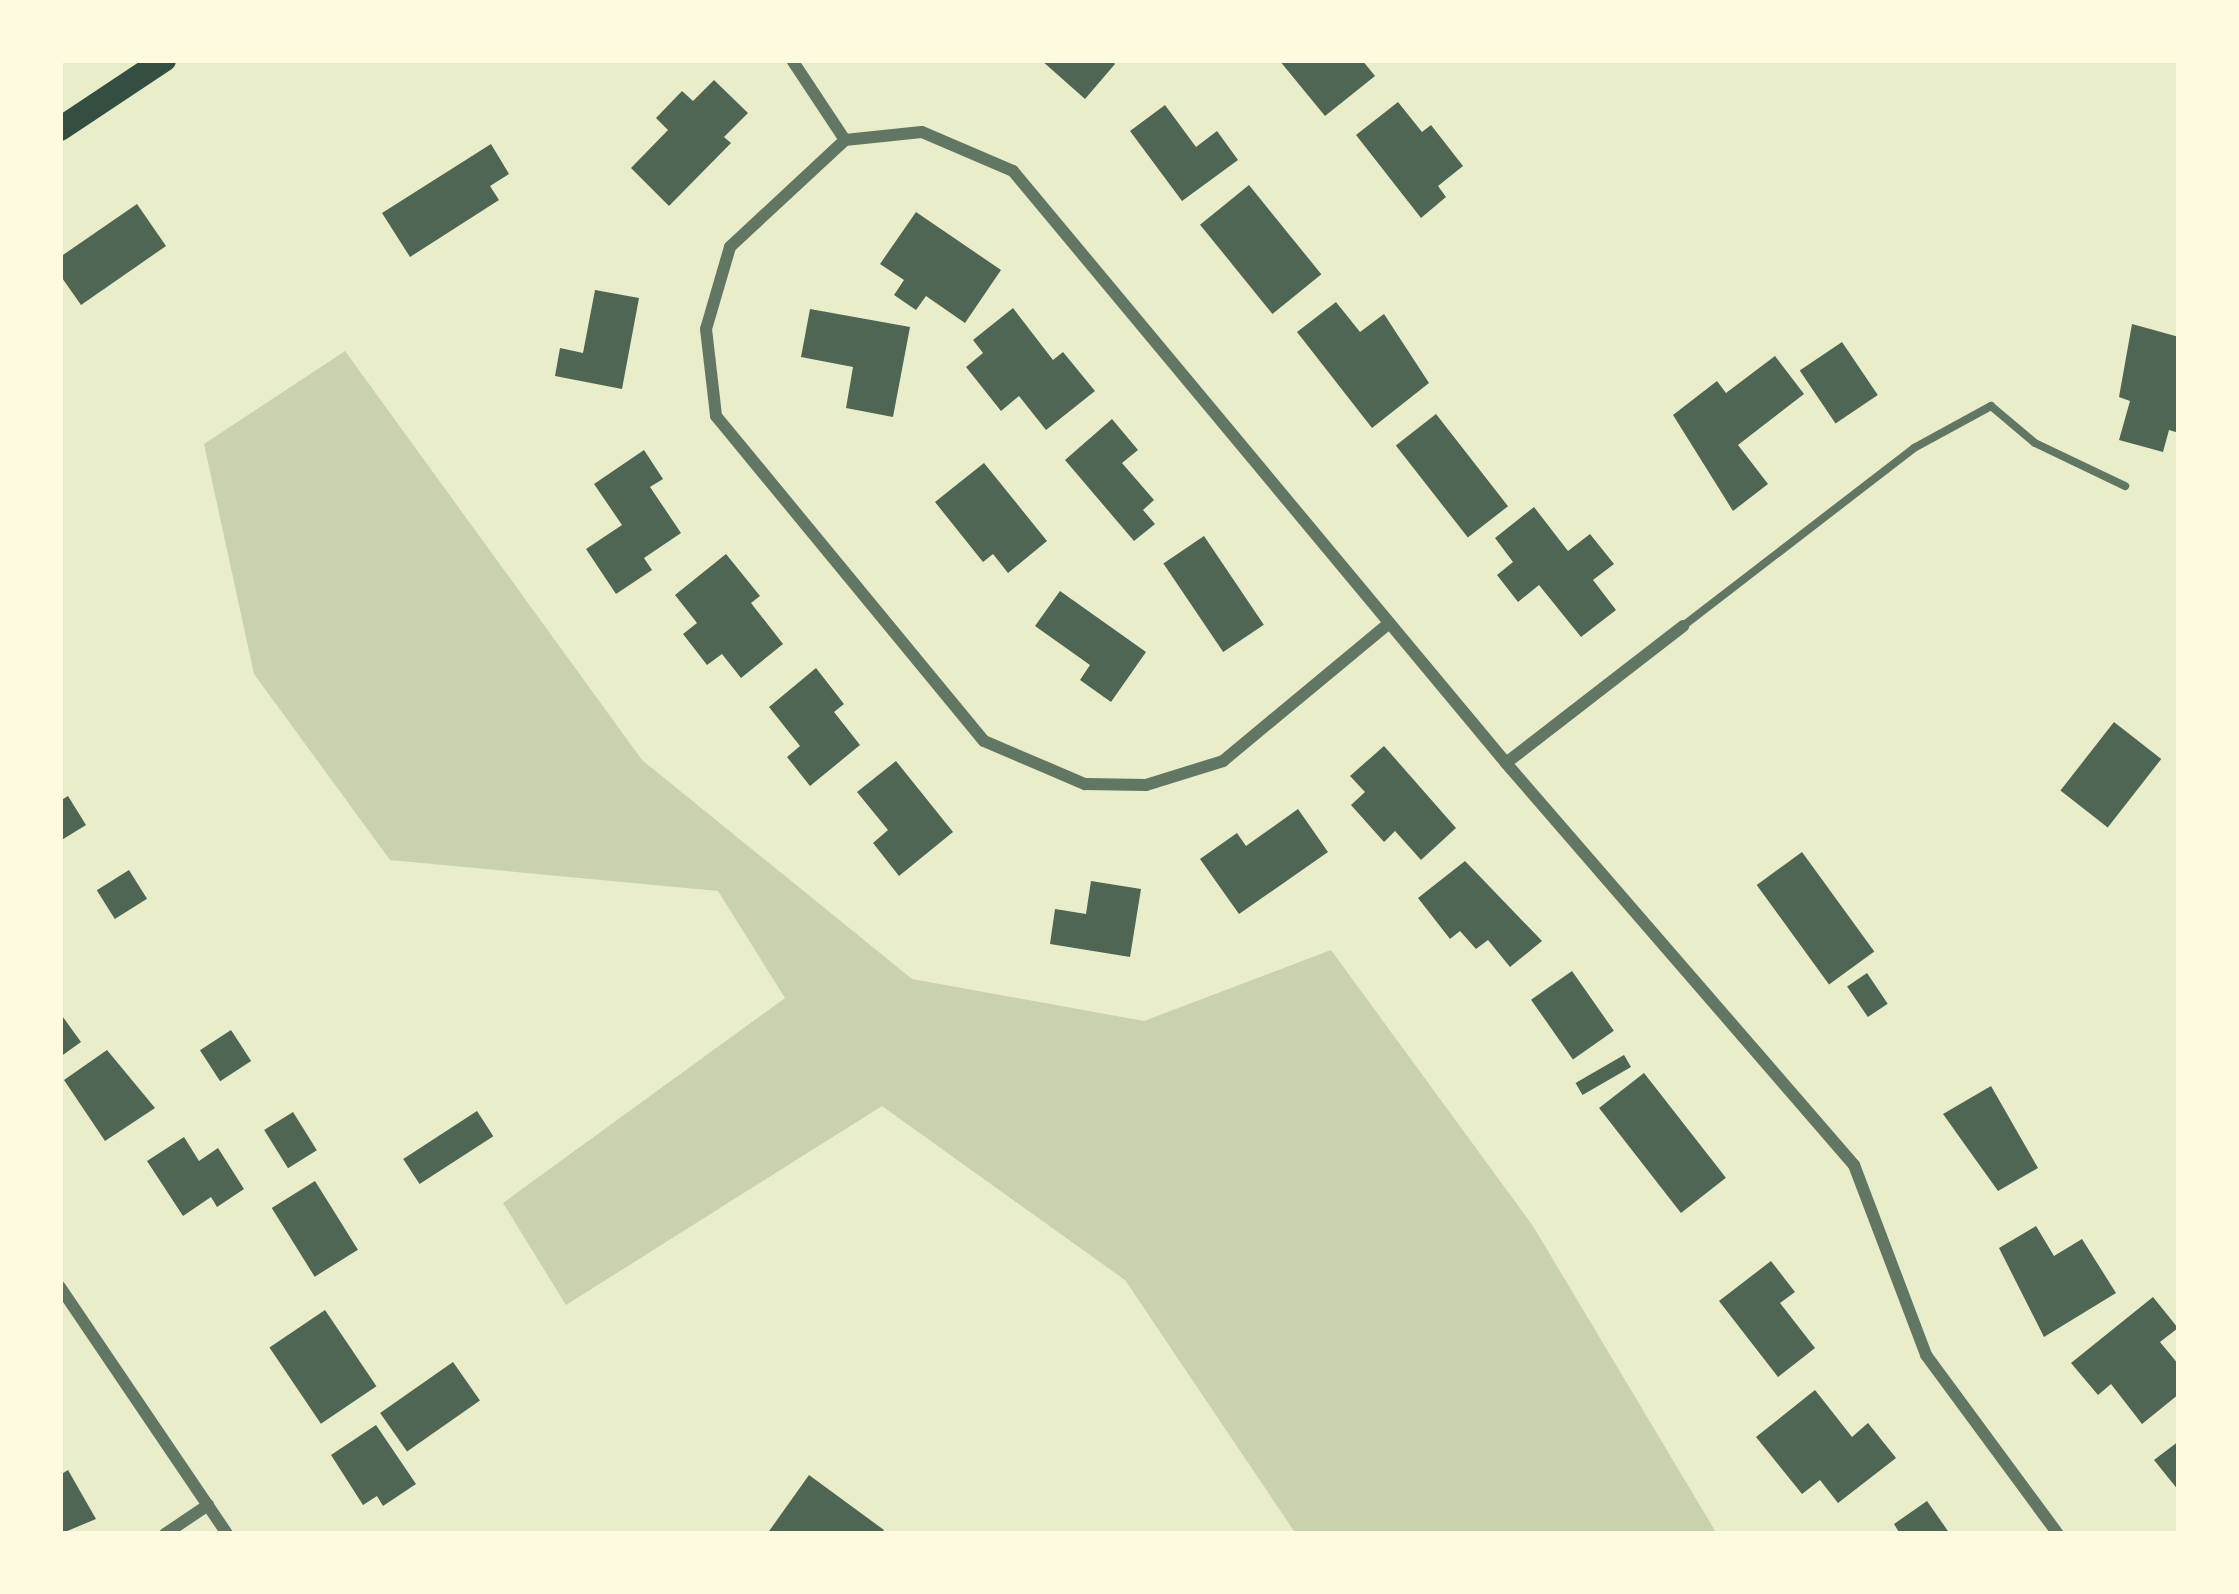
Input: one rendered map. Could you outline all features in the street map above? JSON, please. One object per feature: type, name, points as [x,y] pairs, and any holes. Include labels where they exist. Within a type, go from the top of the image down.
[{"type":"main road","points":[[60,129],[164,60]]},
{"type":"street","points":[[792,60],[845,140]]},
{"type":"street","points":[[1389,622],[1222,761],[1146,785],[1085,784],[984,741],[716,416],[706,329],[730,247],[845,140],[922,133],[1013,171],[1389,622],[1506,763],[1854,1165],[1926,1355],[2058,1534]]},
{"type":"street","points":[[1506,763],[1683,626]]},
{"type":"street","points":[[60,1287],[227,1534]]},
{"type":"street","points":[[165,1534],[208,1505]]},
{"type":"lane","points":[[1683,626],[1914,448],[1990,406],[2035,443],[2126,486]]},
{"type":"green space","points":[[345,351],[642,760],[912,979],[1144,1021],[1331,950],[1533,1226],[1717,1534],[1296,1534],[1125,1280],[882,1106],[566,1305],[503,1203],[785,998],[718,891],[390,860],[254,674],[204,444]]},
{"type":"building","points":[[1041,60],[1111,60],[1115,64],[1085,99]]},
{"type":"building","points":[[1279,60],[1362,60],[1375,76],[1325,116]]},
{"type":"building","points":[[714,80],[748,113],[724,137],[731,143],[669,206],[631,168],[668,130],[656,118],[682,91],[693,101]]},
{"type":"building","points":[[1398,102],[1422,132],[1431,125],[1463,166],[1438,186],[1446,197],[1421,218],[1356,135]]},
{"type":"building","points":[[1165,105],[1196,147],[1217,131],[1238,160],[1182,201],[1130,131]]},
{"type":"building","points":[[491,144],[509,174],[490,186],[499,200],[410,257],[382,213]]},
{"type":"building","points":[[1249,185],[1321,274],[1272,314],[1200,225]]},
{"type":"building","points":[[137,204],[166,246],[81,305],[60,275],[60,257]]},
{"type":"building","points":[[916,212],[1001,270],[965,323],[926,296],[916,310],[894,295],[904,280],[880,264]]},
{"type":"building","points":[[595,290],[639,298],[622,389],[555,376],[560,348],[583,353]]},
{"type":"building","points":[[1336,302],[1360,332],[1384,314],[1429,383],[1372,428],[1297,332]]},
{"type":"building","points":[[1013,308],[1053,360],[1063,352],[1095,391],[1046,430],[1019,396],[1001,411],[966,367],[983,353],[973,340]]},
{"type":"building","points":[[810,309],[910,327],[893,417],[846,408],[853,367],[801,357]]},
{"type":"building","points":[[2132,324],[2179,337],[2179,433],[2169,430],[2163,452],[2119,440],[2130,401],[2119,397]]},
{"type":"building","points":[[1842,342],[1878,395],[1836,424],[1800,371]]},
{"type":"building","points":[[1775,356],[1804,394],[1738,445],[1768,484],[1733,511],[1673,415],[1717,381],[1726,393]]},
{"type":"building","points":[[1436,414],[1508,506],[1468,538],[1396,445]]},
{"type":"building","points":[[1112,419],[1138,450],[1122,463],[1154,500],[1143,510],[1155,524],[1134,541],[1065,460]]},
{"type":"building","points":[[644,450],[663,479],[650,487],[681,533],[644,558],[652,570],[616,594],[586,549],[622,525],[594,484]]},
{"type":"building","points":[[984,463],[1047,541],[1008,573],[993,554],[983,562],[935,502]]},
{"type":"building","points":[[1534,507],[1568,551],[1590,534],[1614,564],[1593,580],[1616,610],[1581,637],[1539,585],[1518,602],[1497,575],[1513,562],[1495,538]]},
{"type":"building","points":[[1204,536],[1264,625],[1223,652],[1163,563]]},
{"type":"building","points":[[726,554],[760,596],[751,603],[783,644],[741,678],[722,654],[707,665],[683,634],[697,623],[675,595]]},
{"type":"building","points":[[1060,591],[1146,652],[1111,702],[1080,680],[1090,665],[1035,626]]},
{"type":"building","points":[[816,668],[844,704],[834,712],[860,745],[810,786],[787,757],[800,746],[769,707]]},
{"type":"building","points":[[2114,722],[2161,759],[2108,827],[2060,791]]},
{"type":"building","points":[[1384,746],[1456,828],[1421,860],[1395,831],[1384,842],[1351,805],[1365,792],[1350,776]]},
{"type":"building","points":[[896,761],[953,832],[899,876],[873,843],[888,830],[857,792]]},
{"type":"building","points":[[68,796],[86,825],[60,841],[60,801]]},
{"type":"building","points":[[1298,809],[1328,852],[1239,914],[1200,859],[1237,833],[1246,846]]},
{"type":"building","points":[[1802,852],[1874,952],[1829,984],[1757,885]]},
{"type":"building","points":[[1465,861],[1542,941],[1510,967],[1488,940],[1476,949],[1460,931],[1450,939],[1418,898]]},
{"type":"building","points":[[129,870],[147,899],[115,919],[97,890]]},
{"type":"building","points":[[1091,881],[1141,889],[1130,957],[1050,944],[1055,909],[1086,914]]},
{"type":"building","points":[[1572,971],[1614,1031],[1573,1059],[1531,1000]]},
{"type":"building","points":[[1867,973],[1888,1004],[1868,1017],[1847,986]]},
{"type":"building","points":[[60,1013],[81,1042],[60,1057]]},
{"type":"building","points":[[231,1030],[251,1061],[220,1081],[200,1050]]},
{"type":"building","points":[[107,1050],[155,1108],[105,1141],[64,1080]]},
{"type":"building","points":[[1624,1055],[1631,1067],[1583,1095],[1576,1083]]},
{"type":"building","points":[[1644,1073],[1726,1178],[1681,1213],[1599,1108]]},
{"type":"building","points":[[1991,1086],[2038,1168],[1998,1191],[1943,1114]]},
{"type":"building","points":[[477,1111],[493,1136],[420,1184],[403,1159]]},
{"type":"building","points":[[293,1112],[317,1150],[288,1168],[264,1130]]},
{"type":"building","points":[[184,1137],[199,1161],[218,1148],[244,1189],[217,1207],[211,1197],[183,1216],[147,1161]]},
{"type":"building","points":[[315,1181],[358,1250],[315,1277],[272,1208]]},
{"type":"building","points":[[2036,1226],[2054,1256],[2082,1239],[2116,1293],[2044,1337],[1999,1248]]},
{"type":"building","points":[[1771,1261],[1795,1292],[1780,1303],[1815,1348],[1778,1377],[1719,1301]]},
{"type":"building","points":[[2153,1297],[2178,1328],[2160,1342],[2179,1365],[2179,1394],[2142,1424],[2111,1384],[2098,1395],[2071,1363]]},
{"type":"building","points":[[325,1310],[376,1386],[321,1424],[269,1347]]},
{"type":"building","points":[[453,1362],[480,1401],[407,1452],[380,1413]]},
{"type":"building","points":[[1815,1390],[1852,1437],[1868,1423],[1896,1458],[1838,1503],[1820,1480],[1802,1494],[1756,1437]]},
{"type":"building","points":[[376,1425],[416,1484],[383,1506],[377,1496],[363,1505],[331,1455]]},
{"type":"building","points":[[2179,1441],[2179,1491],[2154,1460]]},
{"type":"building","points":[[68,1470],[96,1519],[60,1534],[60,1475]]},
{"type":"building","points":[[809,1475],[884,1530],[881,1534],[767,1534]]},
{"type":"building","points":[[1927,1501],[1950,1534],[1900,1534],[1894,1524]]}]
